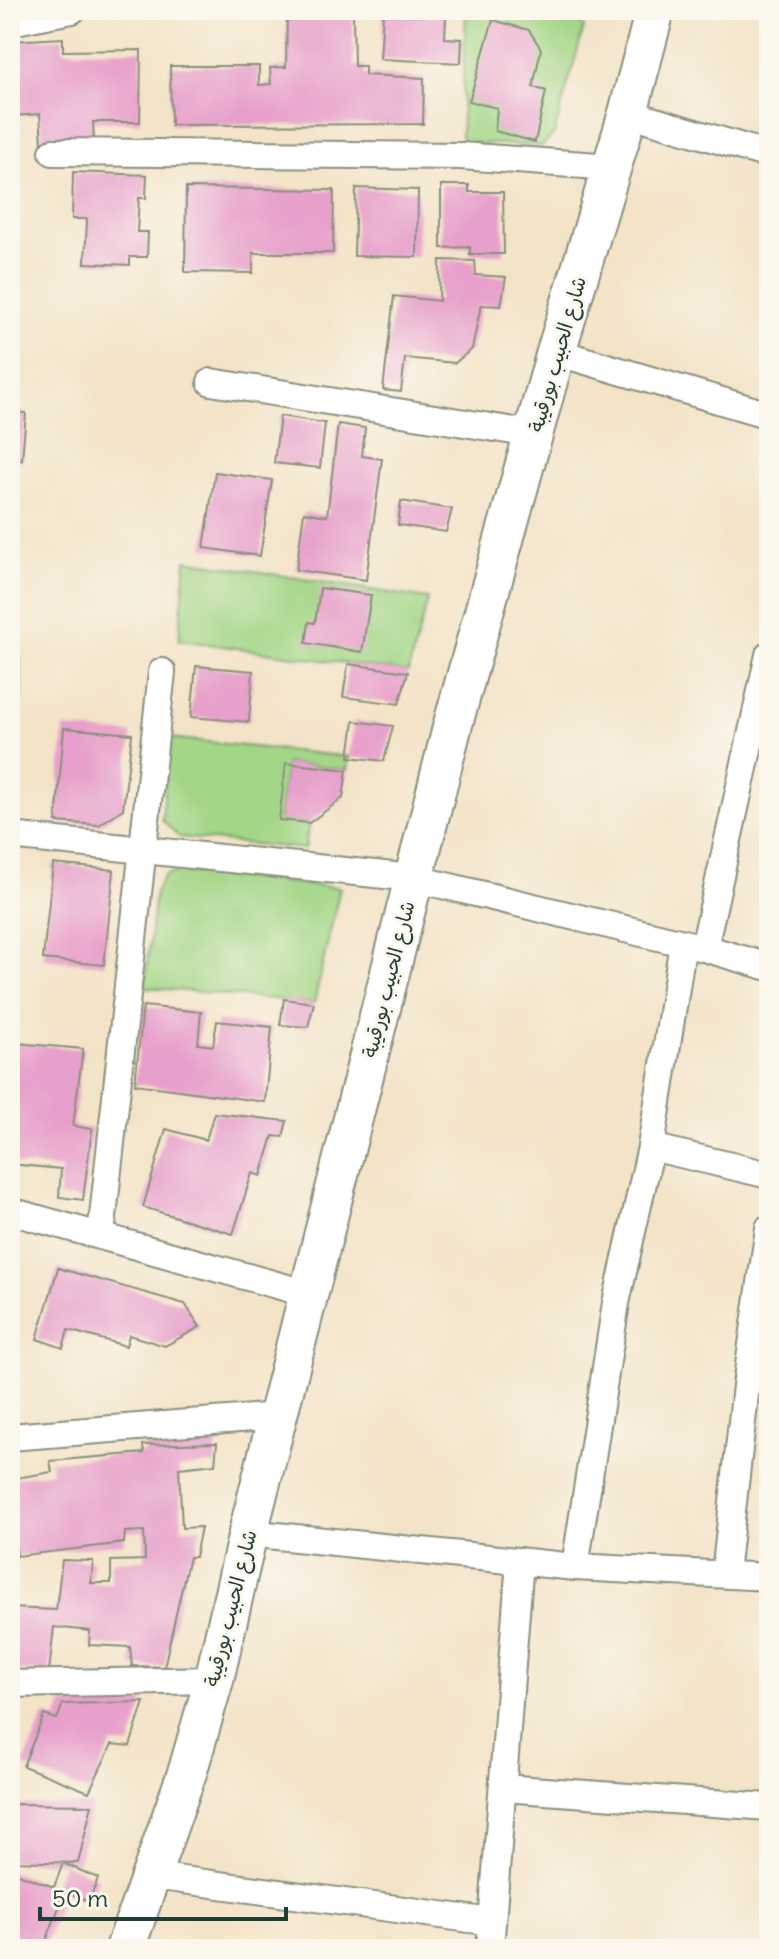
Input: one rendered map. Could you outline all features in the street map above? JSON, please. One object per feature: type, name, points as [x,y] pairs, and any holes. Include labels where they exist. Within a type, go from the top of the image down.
[{"type":"street","points":[[10,22],[72,10]]},
{"type":"street","name":"شارع الحبيب بورقيبة","points":[[125,1949],[153,1876],[214,1680],[248,1533],[413,878],[533,434],[628,113],[655,10]]},
{"type":"street","points":[[628,113],[769,155]]},
{"type":"street","points":[[53,152],[461,156],[612,167]]},
{"type":"street","points":[[556,352],[769,415]]},
{"type":"street","points":[[211,382],[533,434]]},
{"type":"street","points":[[575,1567],[616,1303],[693,946],[769,655]]},
{"type":"street","points":[[101,1235],[162,672]]},
{"type":"street","points":[[10,836],[413,878],[769,967]]},
{"type":"street","points":[[651,1147],[769,1175]]},
{"type":"street","points":[[10,1211],[309,1294]]},
{"type":"street","points":[[725,1574],[746,1386],[769,1228]]},
{"type":"street","points":[[10,1437],[278,1416]]},
{"type":"street","points":[[248,1533],[575,1567],[769,1577]]},
{"type":"street","points":[[490,1949],[520,1561]]},
{"type":"street","points":[[10,1684],[214,1680]]},
{"type":"street","points":[[503,1788],[769,1807]]},
{"type":"street","points":[[153,1876],[492,1922]]},
{"type":"green space","points":[[466,10],[574,18],[584,27],[554,134],[542,146],[461,142]]},
{"type":"green space","points":[[186,560],[428,599],[408,672],[179,640]]},
{"type":"green space","points":[[169,738],[349,757],[347,770],[286,763],[279,819],[309,823],[305,849],[179,837],[162,820]]},
{"type":"green space","points":[[180,871],[340,888],[314,1003],[145,987],[155,892],[165,875]]},
{"type":"building","points":[[351,10],[354,66],[365,66],[365,75],[424,78],[423,124],[171,125],[170,66],[259,66],[259,85],[271,84],[270,68],[286,67],[287,12]]},
{"type":"building","points":[[383,14],[446,17],[445,38],[462,39],[461,63],[380,59]]},
{"type":"building","points":[[493,20],[529,30],[541,49],[533,87],[546,91],[535,142],[495,131],[497,108],[469,101]]},
{"type":"building","points":[[63,38],[63,51],[141,50],[140,122],[93,122],[94,140],[42,143],[40,114],[13,116],[10,41]]},
{"type":"building","points":[[73,172],[147,175],[146,198],[139,198],[137,232],[148,232],[147,257],[130,257],[130,265],[85,263],[87,219],[72,219]]},
{"type":"building","points":[[441,185],[469,185],[469,192],[503,192],[504,254],[470,254],[470,247],[441,248]]},
{"type":"building","points":[[186,188],[334,190],[333,253],[253,253],[253,273],[185,272]]},
{"type":"building","points":[[356,188],[418,190],[417,257],[354,256]]},
{"type":"building","points":[[440,260],[475,261],[476,275],[506,277],[501,306],[481,305],[472,349],[455,363],[405,358],[401,392],[383,390],[394,296],[439,301]]},
{"type":"building","points":[[10,412],[26,413],[22,460],[10,459]]},
{"type":"building","points":[[280,416],[325,423],[320,468],[274,463]]},
{"type":"building","points":[[338,424],[365,428],[362,456],[382,459],[366,580],[296,570],[304,512],[327,516]]},
{"type":"building","points":[[215,472],[272,480],[260,556],[204,548]]},
{"type":"building","points":[[401,501],[452,509],[446,532],[398,525]]},
{"type":"building","points":[[320,588],[371,595],[362,652],[306,643],[309,622],[315,623]]},
{"type":"building","points":[[10,656],[20,657],[14,711],[10,711]]},
{"type":"building","points":[[348,664],[408,672],[399,704],[343,697]]},
{"type":"building","points":[[196,666],[253,671],[249,722],[191,717]]},
{"type":"building","points":[[354,721],[393,726],[384,761],[349,757]]},
{"type":"building","points":[[64,728],[132,734],[123,809],[99,825],[56,822]]},
{"type":"building","points":[[286,763],[347,770],[343,798],[309,823],[279,820]]},
{"type":"building","points":[[53,864],[114,870],[104,965],[43,959]]},
{"type":"building","points":[[284,999],[314,1003],[308,1027],[280,1025]]},
{"type":"building","points":[[143,1006],[201,1012],[198,1044],[213,1046],[217,1021],[272,1027],[265,1102],[135,1084]]},
{"type":"building","points":[[16,1043],[83,1049],[73,1126],[92,1129],[83,1200],[59,1197],[61,1169],[10,1164],[10,1101]]},
{"type":"building","points":[[214,1113],[287,1121],[283,1137],[273,1136],[261,1176],[252,1173],[233,1234],[143,1207],[166,1129],[206,1140]]},
{"type":"building","points":[[58,1268],[185,1304],[200,1327],[165,1346],[129,1335],[126,1346],[68,1330],[63,1348],[37,1339]]},
{"type":"building","points":[[217,1443],[215,1464],[179,1468],[182,1528],[201,1527],[195,1557],[189,1557],[164,1667],[132,1666],[130,1647],[89,1645],[90,1631],[54,1627],[49,1672],[14,1671],[10,1653],[10,1608],[56,1610],[62,1560],[93,1561],[91,1583],[111,1583],[111,1561],[145,1560],[144,1531],[125,1532],[124,1543],[17,1556],[15,1541],[10,1542],[10,1479],[52,1472],[50,1461],[144,1453],[143,1445]]},
{"type":"building","points":[[144,1702],[130,1746],[112,1744],[89,1792],[23,1766],[44,1715],[57,1719],[63,1704]]},
{"type":"building","points":[[10,1804],[92,1805],[78,1863],[10,1861]]},
{"type":"building","points":[[63,1863],[98,1878],[89,1902],[65,1892],[43,1949],[10,1938],[10,1871],[54,1887]]}]
